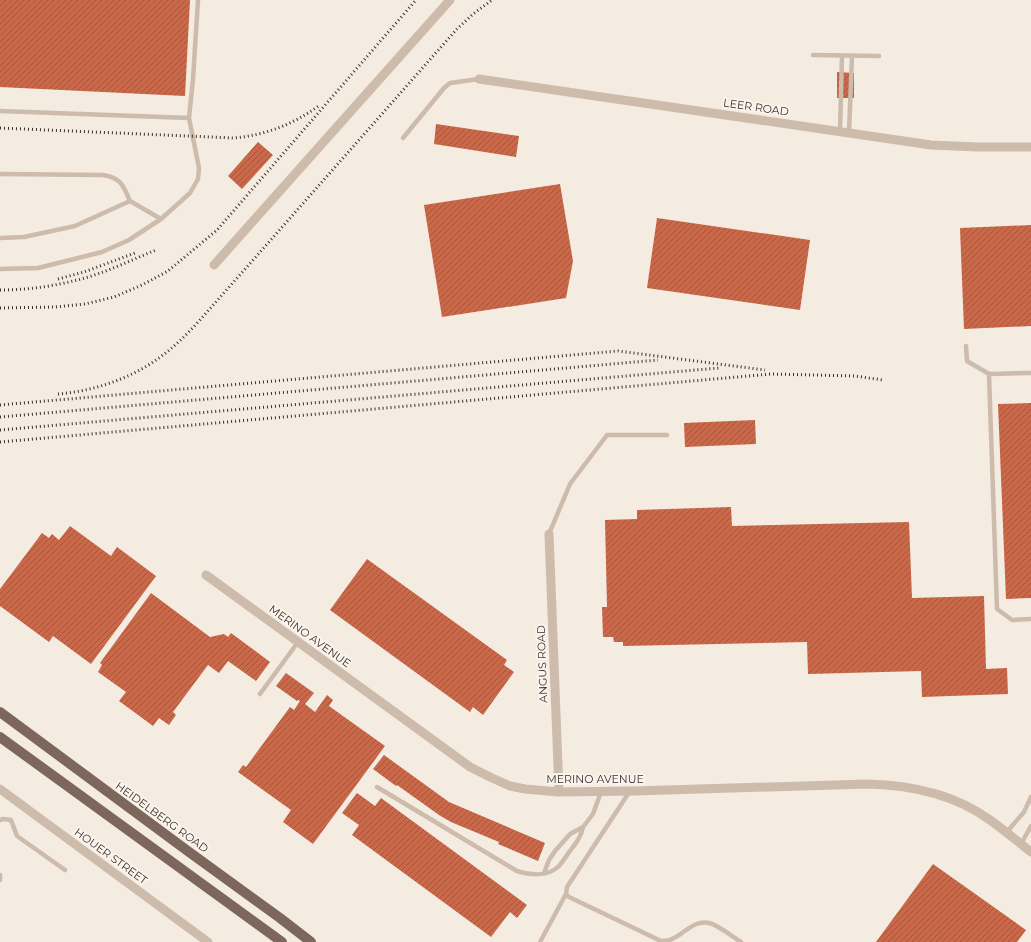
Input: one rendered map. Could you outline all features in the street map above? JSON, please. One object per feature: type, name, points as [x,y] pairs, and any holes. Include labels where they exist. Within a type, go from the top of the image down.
[{"type":"main road","name":"HEIDELBERG ROAD","points":[[0,712],[311,942]]},
{"type":"main road","points":[[0,737],[282,942]]},
{"type":"street","points":[[214,265],[450,0]]},
{"type":"street","name":"LEER ROAD","points":[[479,79],[931,145],[1031,147]]},
{"type":"street","name":"ANGUS ROAD","points":[[549,534],[559,792]]},
{"type":"street","name":"MERINO AVENUE","points":[[206,575],[470,767],[510,786],[559,792],[601,792],[868,784],[893,785],[929,791],[950,798],[989,820],[1031,852]]},
{"type":"street","name":"HOUER STREET","points":[[0,789],[208,942]]},
{"type":"lane","points":[[0,269],[38,268],[102,252],[129,240],[161,219],[190,193],[198,179],[199,168],[189,118],[198,0]]},
{"type":"lane","points":[[813,55],[879,56]]},
{"type":"lane","points":[[842,56],[844,132]]},
{"type":"lane","points":[[844,132],[852,56]]},
{"type":"lane","points":[[403,138],[444,88],[450,83],[479,79]]},
{"type":"lane","points":[[0,111],[189,118]]},
{"type":"lane","points":[[0,174],[103,174],[119,180],[130,201],[161,219]]},
{"type":"lane","points":[[0,238],[24,237],[75,226],[130,201]]},
{"type":"lane","points":[[966,346],[967,361],[989,374],[1031,373]]},
{"type":"lane","points":[[989,374],[997,609],[1012,620],[1031,619]]},
{"type":"lane","points":[[549,534],[570,484],[607,435],[667,434]]},
{"type":"lane","points":[[260,694],[298,642]]},
{"type":"lane","points":[[377,787],[517,871],[533,874],[544,873],[558,867],[581,837],[583,827]]},
{"type":"lane","points":[[540,942],[566,894],[567,887],[630,791]]},
{"type":"lane","points":[[544,873],[549,860],[570,834],[583,827],[594,814],[601,792]]},
{"type":"lane","points":[[1006,833],[1024,812],[1031,797]]},
{"type":"lane","points":[[0,820],[4,818],[12,820],[17,836],[65,870]]},
{"type":"lane","points":[[1021,844],[1031,826]]},
{"type":"lane","points":[[0,875],[0,880]]},
{"type":"lane","points":[[566,894],[569,897],[661,941],[669,941],[676,938],[690,927],[702,922],[711,923],[741,942]]},
{"type":"building","points":[[0,0],[190,0],[185,96],[0,87]]},
{"type":"building","points":[[837,72],[854,73],[854,98],[837,98]]},
{"type":"building","points":[[436,124],[519,136],[516,157],[434,144]]},
{"type":"building","points":[[258,142],[273,155],[242,189],[228,176]]},
{"type":"building","points":[[560,184],[573,261],[566,298],[442,317],[424,205]]},
{"type":"building","points":[[657,218],[810,240],[800,310],[647,288]]},
{"type":"building","points":[[1031,225],[1031,326],[964,329],[960,228]]},
{"type":"building","points":[[1031,403],[1031,598],[1006,599],[998,404]]},
{"type":"building","points":[[755,420],[756,444],[685,447],[684,423]]},
{"type":"building","points":[[731,507],[732,526],[909,522],[912,598],[984,596],[986,669],[1007,668],[1008,694],[922,697],[921,671],[808,674],[807,642],[623,646],[623,642],[614,642],[613,637],[603,637],[602,607],[607,607],[605,520],[637,519],[637,510]]},
{"type":"building","points":[[70,526],[111,556],[117,547],[156,576],[91,664],[53,636],[49,642],[0,606],[0,589],[42,533],[49,538],[52,534],[59,540]]},
{"type":"building","points":[[367,559],[507,660],[504,665],[514,672],[483,715],[473,707],[470,712],[330,610]]},
{"type":"building","points":[[151,593],[210,637],[224,634],[228,637],[231,633],[270,662],[256,681],[228,661],[219,673],[208,665],[173,712],[176,715],[169,725],[159,718],[153,726],[119,701],[126,692],[98,672],[102,665],[100,663]]},
{"type":"building","points":[[286,673],[314,693],[305,704],[315,712],[327,695],[333,700],[329,706],[385,746],[313,844],[283,822],[291,810],[238,772],[243,765],[246,767],[290,707],[294,710],[300,701],[297,701],[276,686]]},
{"type":"building","points":[[384,755],[449,802],[545,843],[538,861],[498,844],[499,842],[451,822],[397,785],[396,786],[373,769]]},
{"type":"building","points":[[357,793],[375,806],[381,798],[527,905],[517,918],[510,912],[491,937],[352,835],[359,825],[342,813]]},
{"type":"building","points":[[933,864],[1026,930],[1017,942],[876,942]]},
{"type":"railway","points":[[0,308],[55,307],[85,304],[114,297],[142,285],[168,271],[217,230],[416,0]]},
{"type":"railway","points":[[58,394],[86,390],[126,377],[151,363],[177,343],[203,317],[457,29],[473,14],[492,0]]},
{"type":"railway","points":[[0,128],[234,138],[279,128],[300,118],[320,105]]},
{"type":"railway","points":[[0,290],[37,288],[83,278],[156,250]]},
{"type":"railway","points":[[58,279],[84,272],[135,253]]},
{"type":"railway","points":[[0,405],[618,351],[765,370]]},
{"type":"railway","points":[[0,417],[658,360]]},
{"type":"railway","points":[[0,430],[719,368]]},
{"type":"railway","points":[[0,442],[771,374],[855,376],[883,380]]}]
